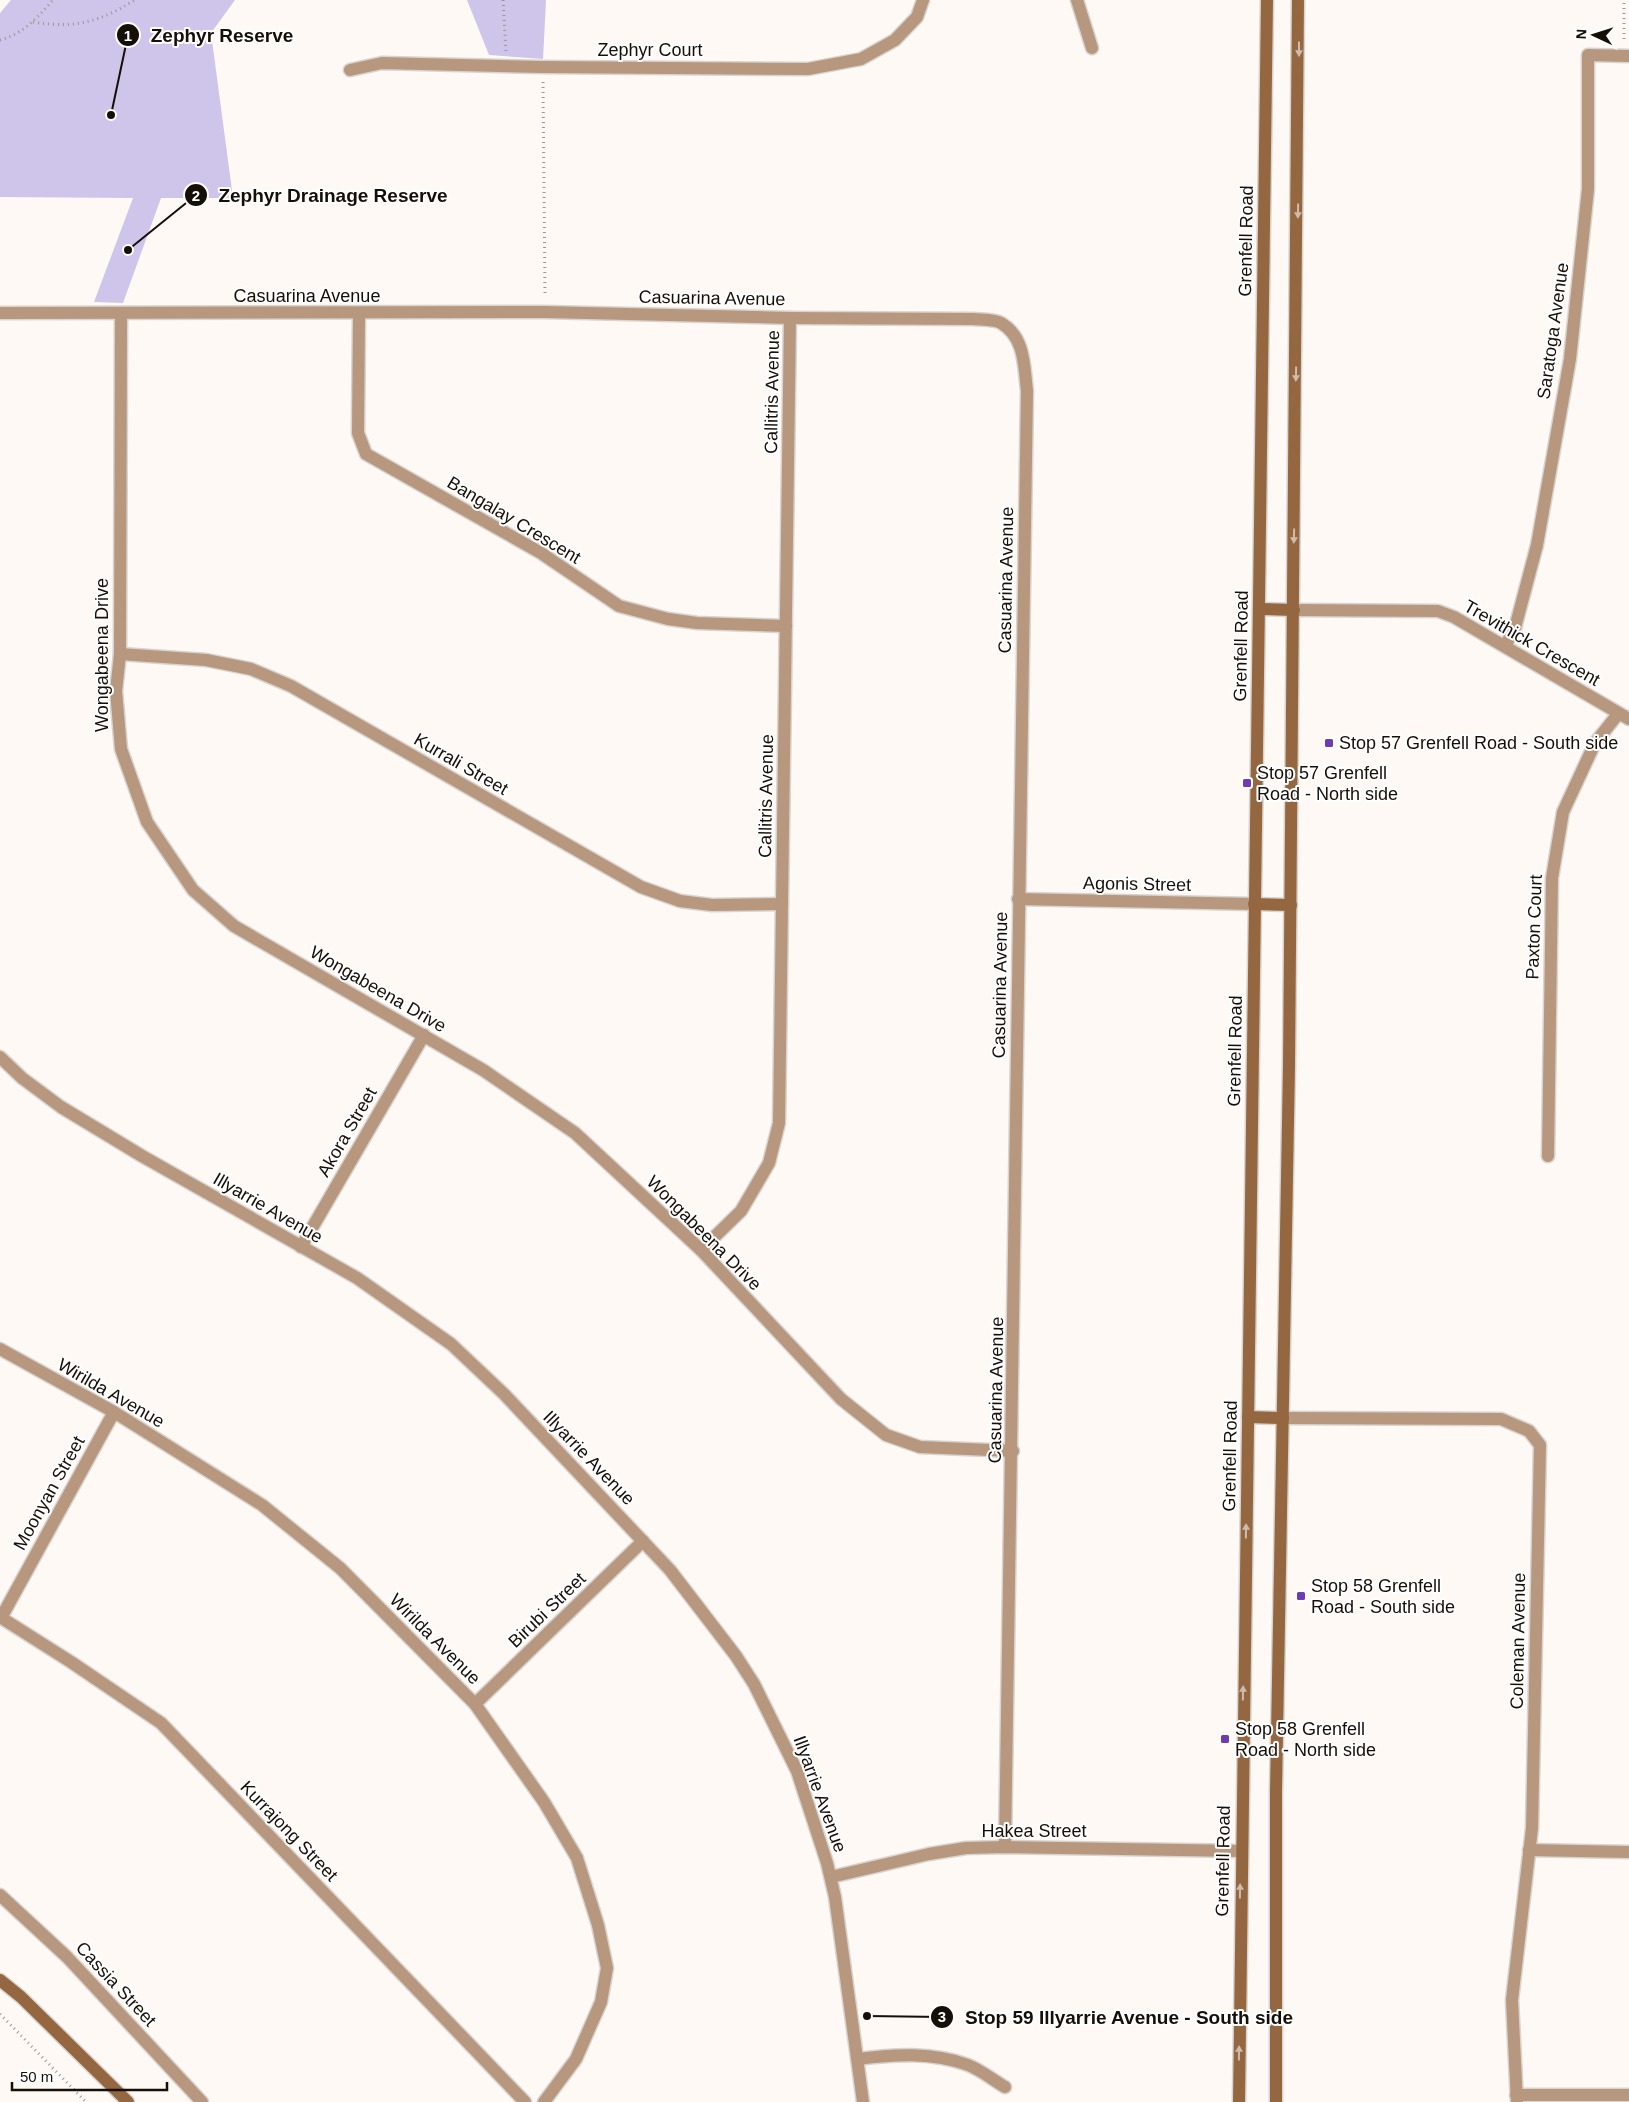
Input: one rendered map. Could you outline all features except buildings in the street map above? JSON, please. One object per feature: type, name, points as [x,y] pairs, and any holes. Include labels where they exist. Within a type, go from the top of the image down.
[{"type":"main road","name":"Grenfell Road","points":[[1239,2102],[1267,0]]},
{"type":"main road","points":[[1276,2102],[1276,1791],[1291,905],[1298,0]]},
{"type":"main road","points":[[1259,609],[1294,610]]},
{"type":"main road","points":[[1254,904],[1291,905]]},
{"type":"main road","points":[[1248,1417],[1283,1418]]},
{"type":"main road","points":[[0,1980],[21,1997],[128,2102]]},
{"type":"street","name":"Zephyr Court","points":[[350,70],[382,63],[543,67],[808,69],[861,58],[896,40],[917,17],[923,0]]},
{"type":"street","points":[[1077,0],[1092,48]]},
{"type":"street","name":"Saratoga Avenue","points":[[1505,646],[1515,628],[1537,545],[1570,360],[1588,190],[1588,55],[1626,56]]},
{"type":"street","name":"Casuarina Avenue","points":[[0,314],[546,312],[790,318],[973,319],[1000,322],[1017,338],[1024,361],[1027,391],[1018,899],[1013,1451],[1005,1847]]},
{"type":"street","name":"Wongabeena Drive","points":[[121,314],[120,654],[116,691],[121,749],[147,822],[193,890],[234,926],[484,1070],[575,1133],[701,1250],[841,1399],[886,1435],[920,1447],[1013,1451]]},
{"type":"street","name":"Bangalay Crescent","points":[[359,314],[358,434],[366,454],[541,553],[619,606],[668,619],[697,623],[786,626]]},
{"type":"street","name":"Callitris Avenue","points":[[701,1250],[741,1212],[769,1163],[779,1123],[790,318]]},
{"type":"street","name":"Trevithick Crescent","points":[[1294,610],[1438,611],[1454,617],[1505,646],[1623,717]]},
{"type":"street","name":"Kurrali Street","points":[[120,654],[206,660],[251,669],[291,686],[641,887],[680,901],[696,903],[782,904]]},
{"type":"street","name":"Paxton Court","points":[[1548,1156],[1552,878],[1562,812],[1595,743],[1623,717]]},
{"type":"street","name":"Agonis Street","points":[[1018,899],[1254,904]]},
{"type":"street","name":"Akora Street","points":[[301,1247],[424,1035]]},
{"type":"street","name":"Illyarrie Avenue","points":[[0,1057],[22,1078],[61,1107],[142,1156],[357,1278],[451,1344],[504,1394],[670,1570],[736,1656],[754,1684],[797,1770],[830,1878],[843,1944],[846,1990],[858,2059],[863,2102]]},
{"type":"street","name":"Wirilda Avenue","points":[[0,1349],[114,1412],[262,1505],[340,1568],[475,1704],[544,1802],[577,1858],[598,1925],[607,1968],[601,2002],[576,2059],[544,2102]]},
{"type":"street","name":"Moonyan Street","points":[[0,1618],[114,1412]]},
{"type":"street","name":"Coleman Avenue","points":[[1283,1418],[1501,1419],[1529,1431],[1540,1445],[1532,1828],[1512,2000],[1516,2098]]},
{"type":"street","name":"Birubi Street","points":[[475,1704],[643,1541]]},
{"type":"street","name":"Kurrajong Street","points":[[0,1618],[161,1723],[525,2102]]},
{"type":"street","name":"Hakea Street","points":[[830,1878],[929,1854],[966,1848],[1241,1851]]},
{"type":"street","points":[[1529,1850],[1629,1852]]},
{"type":"street","name":"Cassia Street","points":[[0,1895],[67,1957],[202,2102]]},
{"type":"street","points":[[858,2059],[888,2055],[938,2057],[969,2065],[1004,2087]]},
{"type":"street","points":[[1516,2098],[1629,2095]]},
{"type":"path","points":[[0,40],[10,38],[33,22],[53,0]]},
{"type":"path","points":[[33,22],[56,26],[89,22],[135,0]]},
{"type":"path","points":[[503,0],[506,66]]},
{"type":"path","points":[[1624,0],[1626,56]]},
{"type":"path","points":[[543,67],[546,312]]},
{"type":"path","points":[[0,2014],[86,2102]]},
{"type":"shaded area","points":[[11,0],[235,0],[211,33],[233,198],[161,198],[123,303],[94,302],[133,198],[0,197],[0,13]]},
{"type":"shaded area","points":[[467,0],[546,0],[543,59],[489,55]]},
{"type":"place","name":"Zephyr Reserve","points":[[111,115]]},
{"type":"place","name":"Zephyr Drainage Reserve","points":[[128,250]]},
{"type":"place","name":"Stop 57 Grenfell Road - South side","points":[[1329,743]]},
{"type":"place","name":"Stop 57 Grenfell Road - North side","points":[[1247,783]]},
{"type":"place","name":"Stop 58 Grenfell Road - South side","points":[[1301,1596]]},
{"type":"place","name":"Stop 58 Grenfell Road - North side","points":[[1225,1739]]},
{"type":"place","name":"Stop 59 Illyarrie Avenue - South side","points":[[867,2016]]}]
